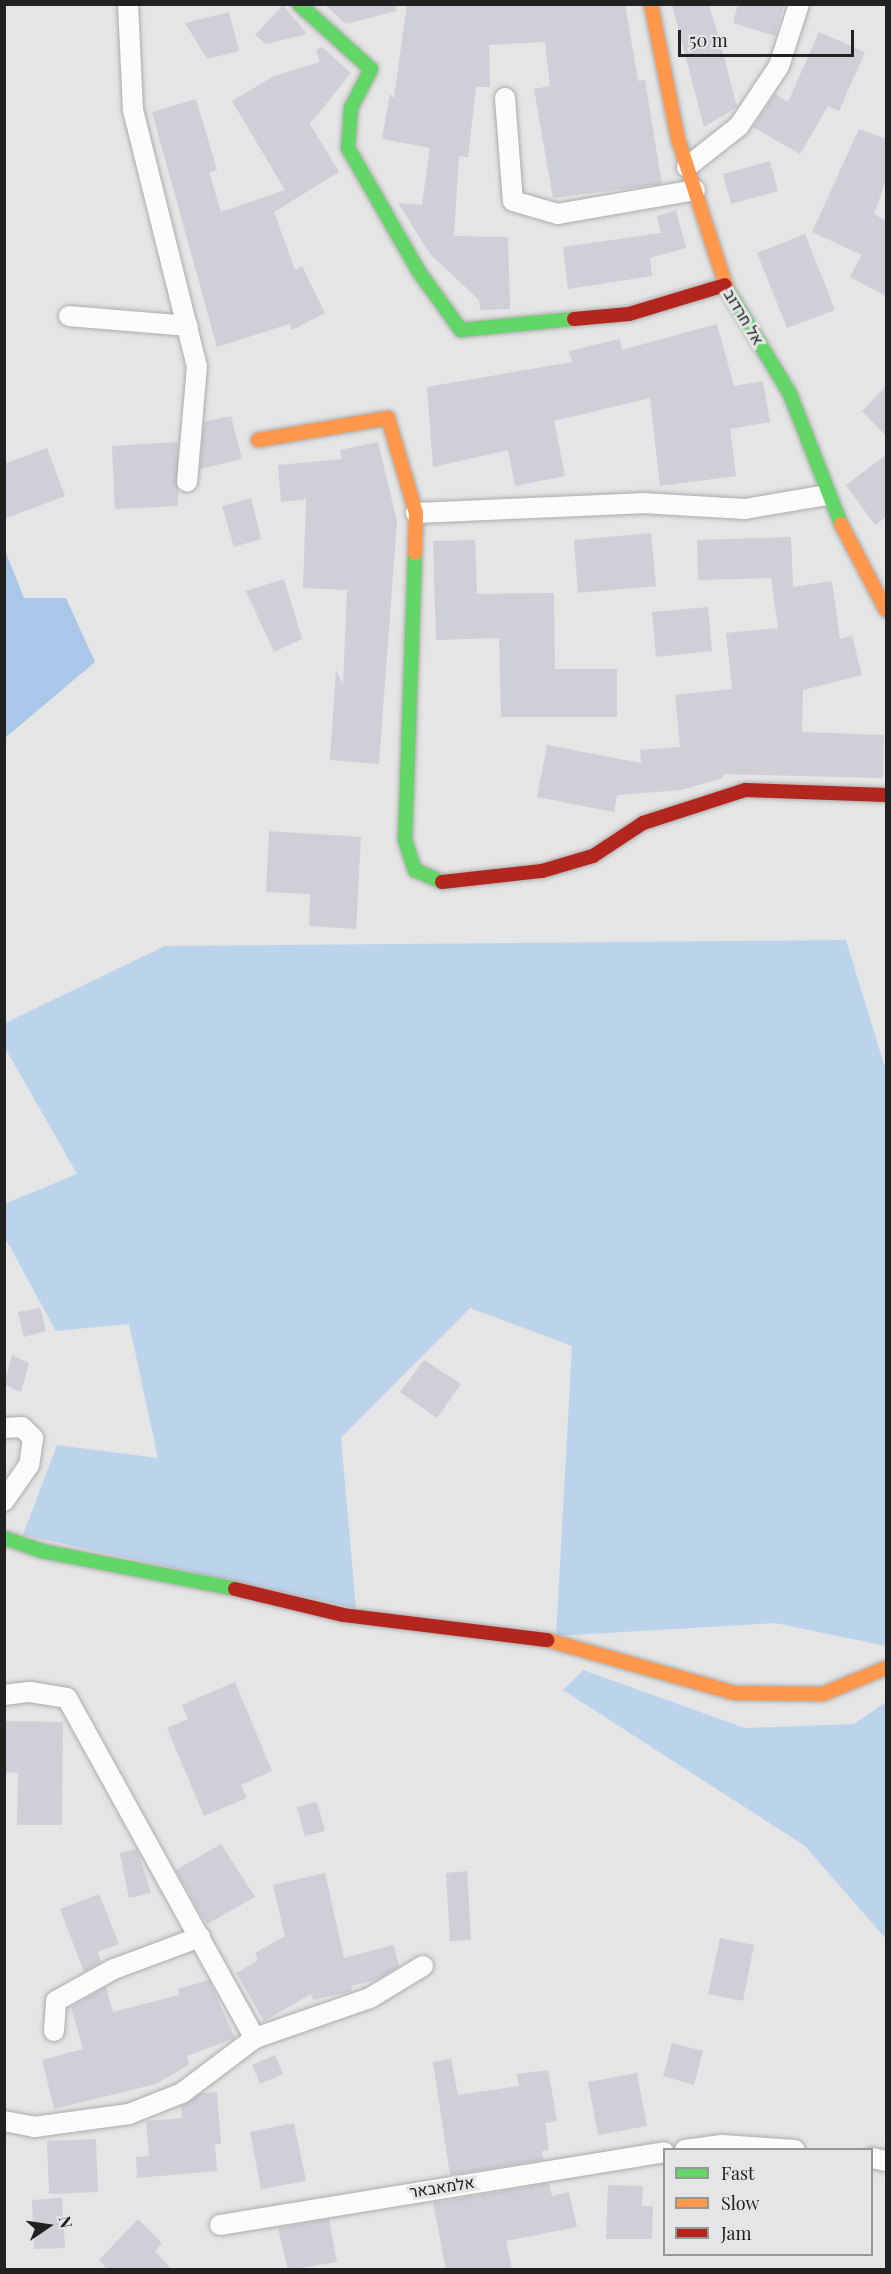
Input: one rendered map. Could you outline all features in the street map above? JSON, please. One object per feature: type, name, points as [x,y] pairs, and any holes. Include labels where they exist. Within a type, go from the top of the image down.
[{"type":"street","points":[[128,4],[133,110],[197,366],[187,482]]},
{"type":"street","points":[[299,4],[371,69],[351,108],[348,148],[419,272],[461,330],[629,314],[725,285]]},
{"type":"street","name":"אל חרדוב","points":[[651,4],[687,167],[725,285],[790,394],[826,495],[886,610]]},
{"type":"street","points":[[687,167],[739,126],[778,66],[799,4]]},
{"type":"street","points":[[505,98],[513,201],[558,214],[694,190]]},
{"type":"street","points":[[69,316],[188,326]]},
{"type":"street","points":[[258,440],[388,418],[416,513],[405,840],[415,870],[442,884],[542,871],[593,856],[643,823],[695,802],[745,790],[886,795]]},
{"type":"street","points":[[416,513],[642,503],[745,509],[826,495]]},
{"type":"street","points":[[4,1428],[22,1427],[33,1438],[29,1465],[4,1501]]},
{"type":"street","points":[[4,1538],[42,1551],[166,1572],[344,1615],[547,1640],[734,1693],[823,1694],[886,1668]]},
{"type":"street","points":[[4,1695],[30,1692],[67,1698],[255,2038]]},
{"type":"street","points":[[54,2031],[56,2001],[114,1969],[200,1937]]},
{"type":"street","points":[[4,2121],[34,2127],[74,2124],[129,2114],[182,2093],[255,2038],[370,1998],[423,1966]]},
{"type":"street","points":[[700,2148],[722,2145],[766,2148]]},
{"type":"street","name":"אלמאבאר","points":[[220,2225],[663,2152]]},
{"type":"shaded area","points":[[4,548],[24,598],[66,598],[95,662],[5,738]]},
{"type":"shaded area","points":[[846,940],[886,1071],[886,1646],[775,1623],[556,1636],[572,1346],[470,1308],[341,1438],[356,1608],[23,1535],[57,1445],[158,1458],[129,1324],[56,1331],[5,1238],[4,1204],[77,1174],[5,1048],[5,1023],[165,946]]},
{"type":"shaded area","points":[[583,1670],[745,1728],[854,1724],[886,1702],[886,1939],[805,1846],[563,1690]]},
{"type":"building","points":[[324,4],[395,4],[396,11],[346,24]]},
{"type":"building","points":[[407,4],[625,4],[638,81],[645,80],[662,184],[553,198],[534,89],[550,86],[545,42],[489,45],[490,87],[476,87],[468,157],[459,156],[454,236],[508,237],[510,309],[480,310],[479,300],[430,254],[398,203],[422,205],[430,148],[382,139],[390,94],[394,98]]},
{"type":"building","points":[[672,4],[709,4],[722,49],[737,107],[704,127]]},
{"type":"building","points":[[738,4],[784,4],[775,36],[733,23]]},
{"type":"building","points":[[283,5],[307,34],[266,44],[255,35]]},
{"type":"building","points":[[229,12],[239,51],[207,59],[185,23]]},
{"type":"building","points":[[819,32],[865,52],[839,111],[828,106],[800,154],[753,127],[775,94],[788,102]]},
{"type":"building","points":[[322,47],[351,73],[310,124],[339,172],[274,212],[295,270],[302,266],[325,313],[292,330],[289,324],[217,347],[152,112],[196,99],[217,170],[209,172],[221,212],[285,190],[232,101],[274,76],[320,62],[316,50]]},
{"type":"building","points":[[859,129],[886,139],[886,180],[874,214],[886,221],[886,296],[850,277],[862,255],[812,232]]},
{"type":"building","points":[[770,161],[778,191],[731,204],[723,174]]},
{"type":"building","points":[[676,210],[686,248],[650,258],[652,276],[568,289],[563,247],[661,233],[657,216]]},
{"type":"building","points":[[805,234],[835,310],[787,328],[757,253]]},
{"type":"building","points":[[717,324],[734,386],[763,381],[770,422],[730,429],[736,476],[660,486],[650,398],[554,421],[565,476],[515,486],[508,450],[433,467],[427,387],[572,362],[569,351],[620,339],[622,350]]},
{"type":"building","points":[[886,386],[886,436],[862,411]]},
{"type":"building","points":[[231,416],[242,459],[200,469],[204,422]]},
{"type":"building","points":[[178,442],[178,506],[115,509],[112,446]]},
{"type":"building","points":[[378,442],[397,521],[379,764],[330,760],[336,670],[343,685],[347,590],[303,588],[306,499],[281,502],[278,465],[342,459],[340,450]]},
{"type":"building","points":[[47,448],[65,496],[4,519],[4,464]]},
{"type":"building","points":[[886,455],[886,517],[875,525],[846,485]]},
{"type":"building","points":[[251,498],[261,539],[234,547],[222,506]]},
{"type":"building","points":[[651,533],[656,586],[578,593],[574,540]]},
{"type":"building","points":[[791,537],[793,587],[832,581],[840,639],[852,636],[862,675],[803,690],[802,732],[884,735],[883,778],[723,774],[723,778],[681,790],[617,795],[614,812],[537,797],[547,745],[641,763],[640,750],[680,747],[675,695],[732,689],[726,633],[778,628],[771,578],[698,580],[697,540]]},
{"type":"building","points":[[475,540],[477,594],[554,593],[555,669],[617,669],[617,717],[501,717],[499,638],[436,640],[433,541]]},
{"type":"building","points":[[284,579],[302,639],[274,652],[246,591]]},
{"type":"building","points":[[708,607],[712,651],[656,657],[652,612]]},
{"type":"building","points":[[269,831],[361,837],[356,929],[309,926],[310,894],[266,892]]},
{"type":"building","points":[[40,1308],[46,1331],[24,1337],[18,1312]]},
{"type":"building","points":[[12,1355],[29,1363],[21,1392],[4,1384]]},
{"type":"building","points":[[424,1360],[461,1384],[437,1418],[400,1392]]},
{"type":"building","points":[[235,1682],[272,1771],[241,1785],[247,1798],[204,1816],[167,1728],[188,1719],[182,1705]]},
{"type":"building","points":[[4,1721],[63,1722],[62,1825],[17,1825],[18,1773],[4,1772]]},
{"type":"building","points":[[317,1802],[325,1831],[305,1836],[297,1807]]},
{"type":"building","points":[[221,1844],[255,1897],[207,1924],[176,1870]]},
{"type":"building","points":[[137,1849],[151,1893],[129,1898],[120,1853]]},
{"type":"building","points":[[467,1871],[471,1940],[450,1941],[446,1873]]},
{"type":"building","points":[[325,1873],[344,1958],[394,1945],[399,1967],[376,1980],[351,1986],[352,1991],[313,2000],[311,1994],[264,2021],[236,1973],[258,1960],[255,1953],[285,1936],[273,1885]]},
{"type":"building","points":[[99,1894],[119,1944],[98,1952],[101,1962],[84,1972],[60,1909]]},
{"type":"building","points":[[720,1938],[754,1945],[743,2001],[708,1994]]},
{"type":"building","points":[[209,1980],[235,2038],[187,2056],[189,2065],[156,2084],[54,2109],[42,2060],[83,2049],[71,2007],[106,1987],[113,2012],[179,1995],[178,1989]]},
{"type":"building","points":[[672,2043],[703,2051],[694,2085],[663,2076]]},
{"type":"building","points":[[275,2055],[283,2074],[260,2084],[252,2065]]},
{"type":"building","points":[[451,2059],[458,2095],[519,2086],[517,2074],[548,2070],[557,2121],[545,2123],[549,2150],[542,2151],[544,2160],[450,2175],[433,2062]]},
{"type":"building","points":[[637,2073],[647,2126],[598,2135],[588,2082]]},
{"type":"building","points":[[217,2092],[221,2144],[215,2144],[217,2171],[137,2178],[136,2157],[149,2156],[146,2121],[182,2118],[181,2106],[202,2093]]},
{"type":"building","points":[[294,2123],[306,2181],[261,2189],[250,2132]]},
{"type":"building","points":[[96,2139],[98,2192],[49,2194],[47,2141]]},
{"type":"building","points":[[549,2183],[552,2196],[569,2192],[577,2227],[506,2241],[512,2270],[446,2270],[433,2203]]},
{"type":"building","points":[[608,2185],[643,2186],[642,2206],[653,2206],[652,2239],[606,2239]]},
{"type":"building","points":[[62,2198],[65,2248],[34,2249],[32,2200]]},
{"type":"building","points":[[138,2219],[162,2243],[155,2251],[172,2270],[108,2270],[99,2260]]},
{"type":"building","points":[[329,2219],[337,2262],[288,2270],[278,2228]]},
{"type":"traffic: fast","points":[[299,4],[371,69],[351,108],[348,148],[419,272],[461,330],[574,319]]},
{"type":"traffic: fast","points":[[727,289],[790,394],[841,524]]},
{"type":"traffic: fast","points":[[415,553],[405,840],[415,870],[442,882]]},
{"type":"traffic: fast","points":[[4,1538],[42,1551],[235,1589]]},
{"type":"traffic: slow","points":[[651,4],[678,139],[727,289]]},
{"type":"traffic: slow","points":[[258,440],[388,418],[416,513],[415,553]]},
{"type":"traffic: slow","points":[[841,524],[886,610]]},
{"type":"traffic: slow","points":[[547,1640],[734,1693],[823,1694],[886,1668]]},
{"type":"traffic: jam","points":[[574,319],[629,314],[725,285]]},
{"type":"traffic: jam","points":[[442,882],[542,871],[593,856],[643,823],[745,790],[886,795]]},
{"type":"traffic: jam","points":[[235,1589],[343,1615],[547,1640]]}]
